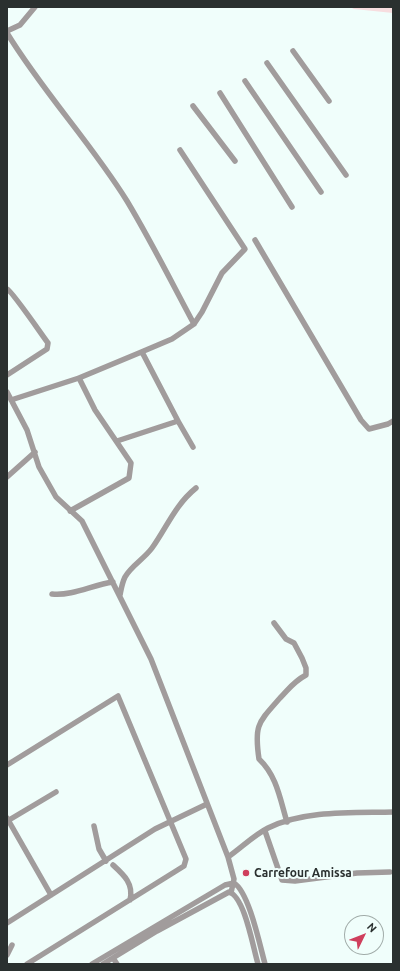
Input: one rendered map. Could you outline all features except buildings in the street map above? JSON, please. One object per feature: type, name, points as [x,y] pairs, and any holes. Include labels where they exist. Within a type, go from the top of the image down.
[{"type":"street","points":[[35,7],[20,26],[7,32],[28,67],[52,96],[127,201],[194,324]]},
{"type":"street","points":[[293,51],[329,101]]},
{"type":"street","points":[[267,63],[346,175]]},
{"type":"street","points":[[245,81],[320,192]]},
{"type":"street","points":[[220,93],[292,207]]},
{"type":"street","points":[[193,106],[235,161]]},
{"type":"street","points":[[11,400],[79,378],[172,339],[194,324],[202,312],[222,273],[245,249],[180,150]]},
{"type":"street","points":[[255,240],[361,420],[369,429],[388,424],[393,421]]},
{"type":"street","points":[[7,289],[11,291],[22,309],[48,343],[47,349],[7,375]]},
{"type":"street","points":[[142,352],[193,448]]},
{"type":"street","points":[[70,511],[129,478],[131,463],[95,410],[79,378]]},
{"type":"street","points":[[7,392],[27,430],[39,467],[52,491],[64,507],[82,521],[152,659],[228,857],[234,878],[231,893]]},
{"type":"street","points":[[117,441],[178,420]]},
{"type":"street","points":[[7,477],[35,452]]},
{"type":"street","points":[[120,595],[124,578],[153,547],[174,511],[186,496],[196,488]]},
{"type":"street","points":[[52,594],[64,595],[100,584],[112,582]]},
{"type":"street","points":[[274,623],[286,639],[294,643],[306,668],[306,676],[294,682],[261,718],[257,734],[259,759],[269,768],[275,781],[287,822]]},
{"type":"street","points":[[7,766],[118,696],[169,822],[186,859],[186,863],[130,900],[27,964]]},
{"type":"street","points":[[52,896],[8,819],[56,792]]},
{"type":"street","points":[[7,923],[52,896],[155,829],[207,804]]},
{"type":"street","points":[[228,857],[265,830],[287,822],[307,817],[346,813],[393,812]]},
{"type":"street","points":[[94,826],[99,849],[106,861]]},
{"type":"street","points":[[265,830],[282,880],[295,881],[358,873],[390,872]]},
{"type":"street","points":[[113,865],[124,875],[131,886],[130,900]]},
{"type":"street","points":[[92,964],[225,885],[234,883]]},
{"type":"street","points":[[234,883],[241,889],[250,911],[265,964]]},
{"type":"street","points":[[103,964],[224,894],[231,893],[238,899],[244,913],[258,964]]},
{"type":"street","points":[[7,955],[12,945]]},
{"type":"street","points":[[114,958],[117,964]]},
{"type":"shaded area","points":[[350,7],[393,7],[393,13],[354,9]]},
{"type":"place","name":"Carrefour Amissa","points":[[246,873]]}]
